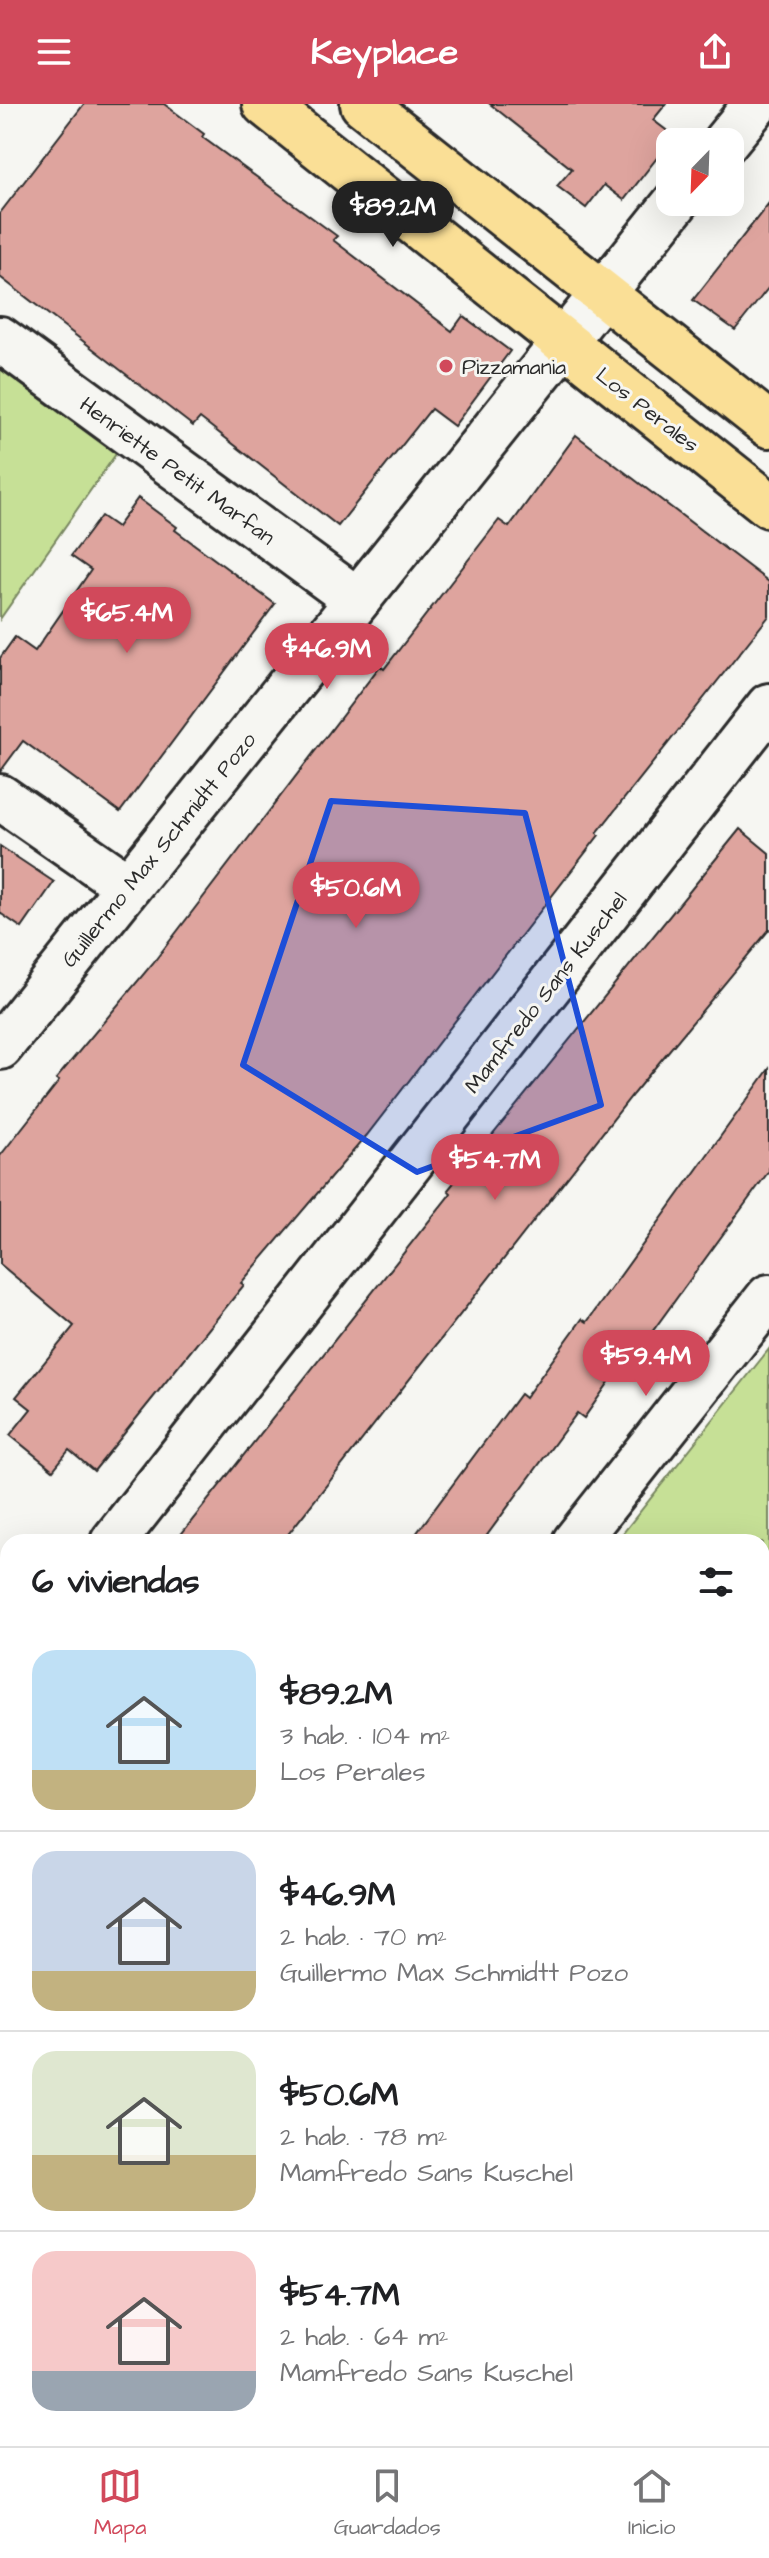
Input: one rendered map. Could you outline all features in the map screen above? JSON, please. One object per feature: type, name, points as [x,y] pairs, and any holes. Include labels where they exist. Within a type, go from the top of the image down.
[{"type":"main road","name":"Los Perales","points":[[265,104],[769,505]]},
{"type":"main road","points":[[363,104],[769,425]]},
{"type":"street","points":[[736,128],[756,104]]},
{"type":"street","name":"Guillermo Max Schmidtt Pozo","points":[[0,1047],[665,216]]},
{"type":"street","name":"Henriette Petit Marfan","points":[[0,339],[357,600]]},
{"type":"street","name":"Mamfredo Sans Kuschel","points":[[119,1534],[769,706]]},
{"type":"street","points":[[0,797],[128,886]]},
{"type":"street","points":[[581,1534],[769,1297]]},
{"type":"highlighted area","points":[[331,801],[525,813],[601,1105],[417,1172],[243,1065]]},
{"type":"green space","points":[[0,369],[116,454],[0,619]]},
{"type":"green space","points":[[769,1349],[769,1534],[622,1534]]},
{"type":"building","points":[[84,104],[164,104],[204,134],[202,137],[337,236],[333,240],[452,331],[463,316],[510,351],[454,426],[431,409],[338,526],[200,418],[193,426],[0,277],[0,213]]},
{"type":"building","points":[[490,104],[666,104],[653,120],[664,128],[656,128],[656,159],[624,200],[604,185],[586,208],[557,186],[572,169]]},
{"type":"building","points":[[769,203],[769,287],[735,330],[693,300]]},
{"type":"building","points":[[576,435],[769,582],[769,616],[597,833],[599,835],[367,1135],[241,1283],[244,1285],[94,1471],[69,1450],[53,1470],[10,1435],[31,1409],[16,1397],[74,1326],[0,1264],[0,1156],[59,1081],[56,1079],[153,963],[380,666],[384,669],[499,520],[509,527]]},
{"type":"building","points":[[138,498],[177,527],[175,530],[275,604],[120,812],[23,741],[0,772],[0,658],[15,637],[35,651],[91,570],[71,556],[101,516],[117,527]]},
{"type":"building","points":[[740,829],[769,853],[769,930],[633,1094],[288,1534],[181,1534],[451,1193],[448,1190]]},
{"type":"building","points":[[0,846],[54,882],[22,928],[0,913]]},
{"type":"building","points":[[769,1069],[769,1171],[644,1343],[639,1339],[584,1418],[577,1413],[488,1534],[416,1534],[520,1394],[525,1398],[582,1319],[587,1322]]},
{"type":"place","name":"Pizzamania","points":[[446,366]]}]
